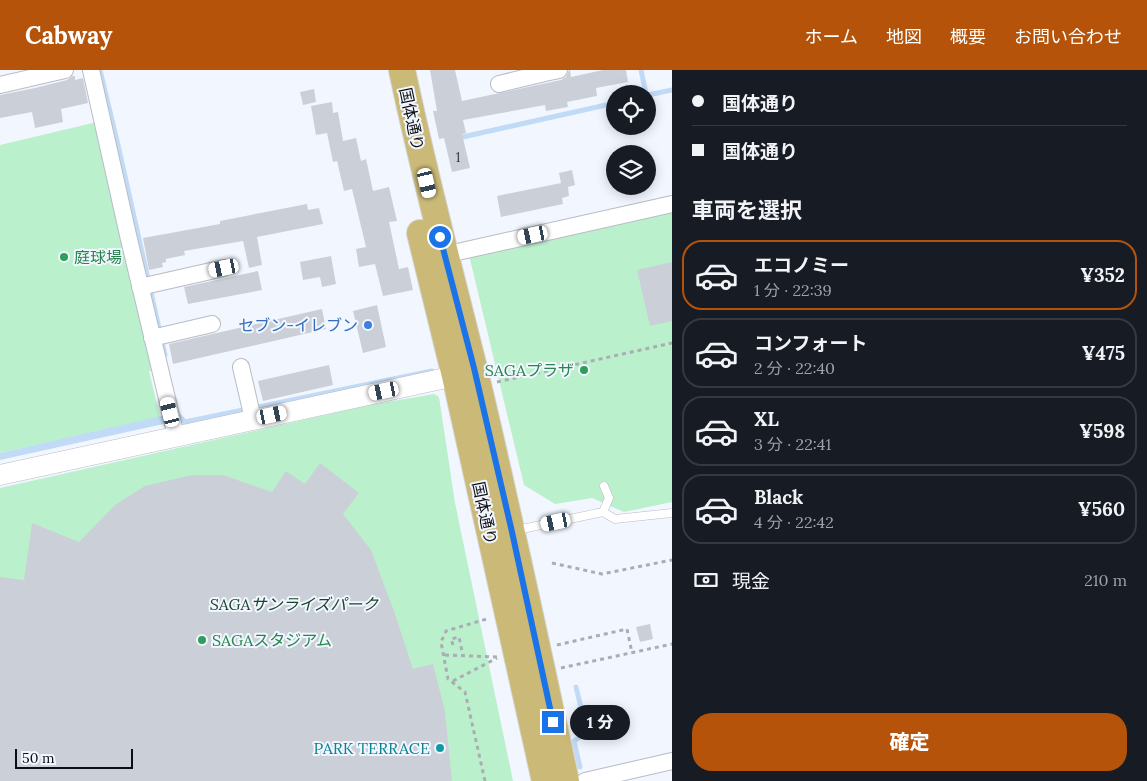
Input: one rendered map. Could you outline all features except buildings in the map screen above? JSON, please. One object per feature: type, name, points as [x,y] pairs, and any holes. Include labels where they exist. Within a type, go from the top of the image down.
[{"type":"highway","name":"国体通り","points":[[385,70],[421,235],[455,376],[501,533],[566,781]]},
{"type":"highway","name":"国体通り","points":[[402,70],[444,255],[474,368],[544,781]]},
{"type":"street","points":[[0,85],[65,70]]},
{"type":"street","points":[[91,70],[158,336],[173,425]]},
{"type":"street","points":[[500,84],[549,71]]},
{"type":"street","points":[[444,255],[672,204]]},
{"type":"street","points":[[146,285],[224,268]]},
{"type":"street","points":[[158,336],[212,324]]},
{"type":"street","points":[[241,367],[253,419]]},
{"type":"street","points":[[0,475],[173,425],[253,419],[455,376]]},
{"type":"street","points":[[585,781],[672,761]]},
{"type":"lane","points":[[603,512],[609,498],[604,486]]},
{"type":"lane","points":[[501,533],[603,512],[615,520],[672,513]]},
{"type":"path","points":[[494,383],[672,343]]},
{"type":"path","points":[[552,563],[602,574],[672,560]]},
{"type":"path","points":[[485,781],[465,692],[448,679],[441,642],[446,632],[487,620]]},
{"type":"path","points":[[453,645],[451,639],[459,637],[463,656]]},
{"type":"path","points":[[560,668],[672,644]]},
{"type":"path","points":[[445,655],[499,657]]},
{"type":"path","points":[[453,681],[465,675]]},
{"type":"green space","name":"庭球場","points":[[97,122],[155,369],[149,371],[160,417],[0,453],[0,145]]},
{"type":"green space","name":"SAGAプラザ","points":[[672,210],[672,502],[624,512],[592,498],[555,504],[524,485],[469,255]]},
{"type":"green space","name":"SAGAサンライズパーク","points":[[434,394],[439,397],[455,503],[513,781],[0,781],[0,488],[370,405]]},
{"type":"water","points":[[174,413],[177,421],[0,460],[0,453]]},
{"type":"waterway","points":[[100,70],[165,355]]},
{"type":"waterway","points":[[641,70],[644,85]]},
{"type":"waterway","points":[[656,93],[672,90]]},
{"type":"waterway","points":[[458,138],[606,105]]},
{"type":"waterway","points":[[179,416],[185,422],[432,371]]},
{"type":"waterway","points":[[576,687],[587,732],[574,741],[580,767]]},
{"type":"place","name":"庭球場","points":[[64,257]]},
{"type":"place","name":"セブン-イレブン","points":[[368,325]]},
{"type":"place","name":"SAGAプラザ","points":[[584,370]]},
{"type":"place","name":"SAGAスタジアム","points":[[202,640]]},
{"type":"place","name":"PARK TERRACE","points":[[440,748]]},
{"type":"route","points":[[440,237],[474,368],[553,722]]}]
